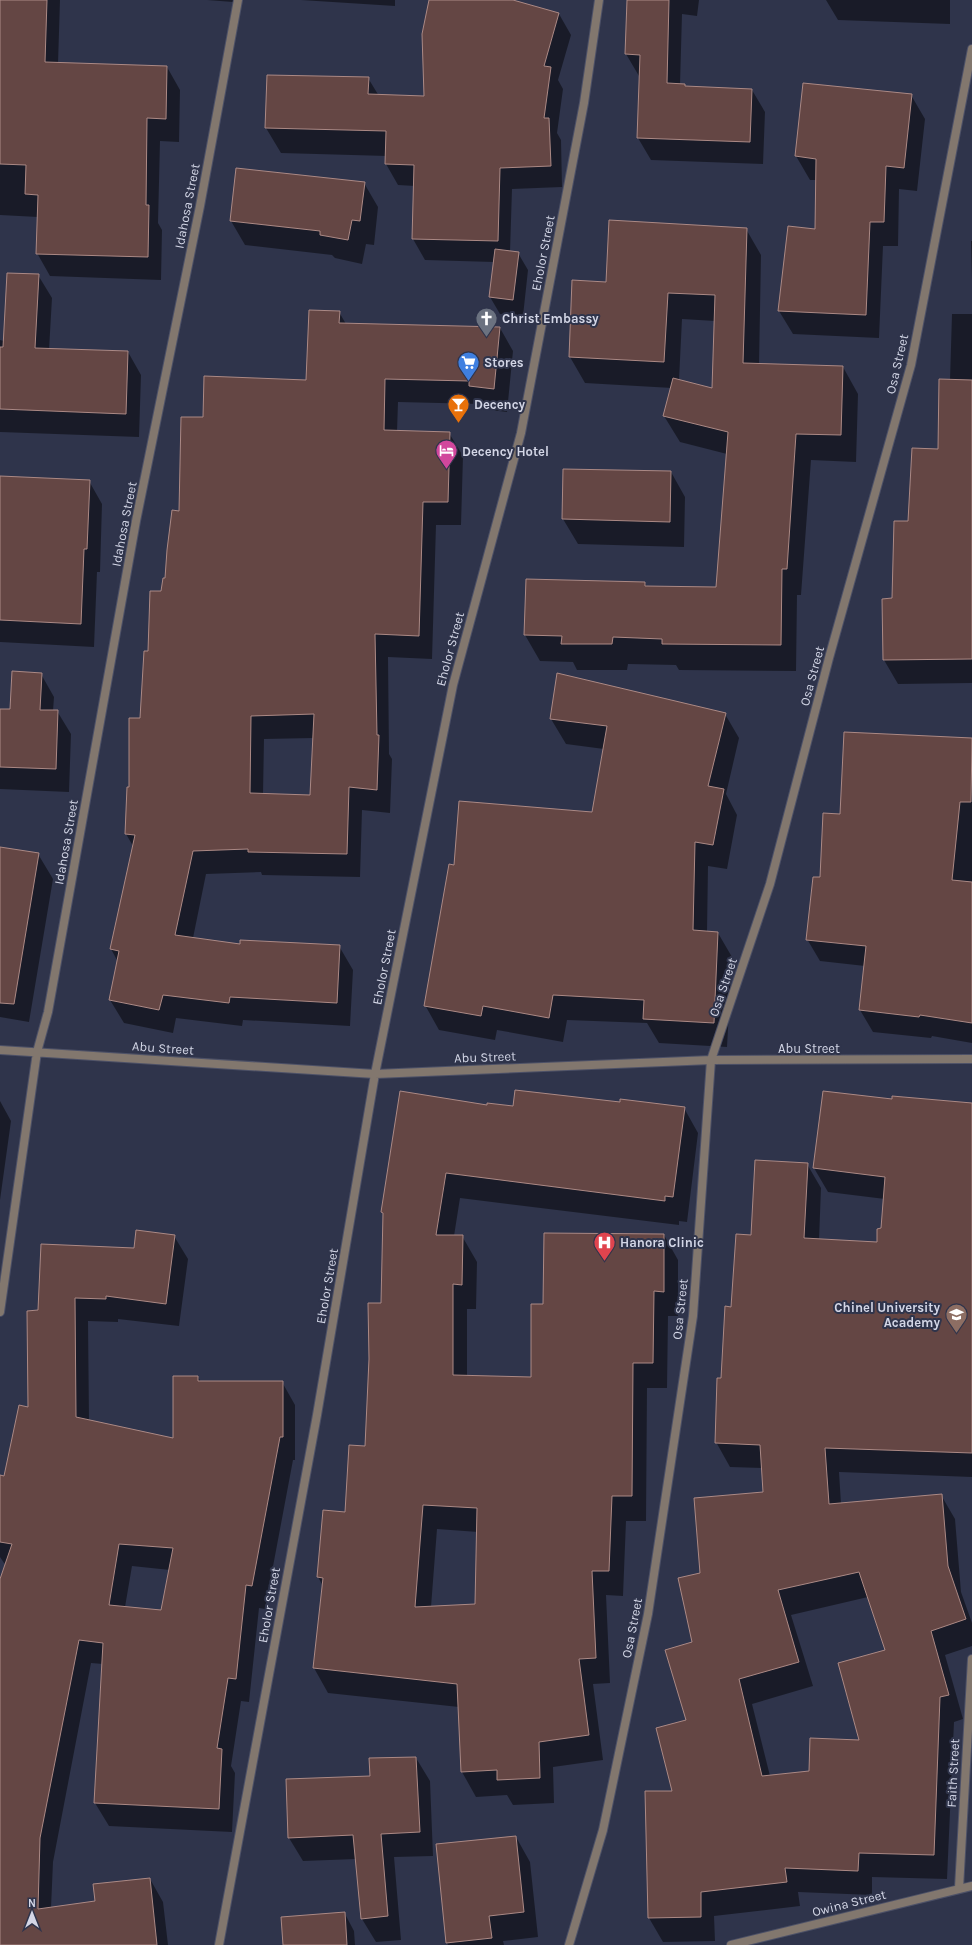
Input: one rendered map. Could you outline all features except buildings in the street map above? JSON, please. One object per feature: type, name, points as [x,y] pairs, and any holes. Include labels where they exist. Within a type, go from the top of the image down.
[{"type":"street","name":"Idahosa Street","points":[[0,1312],[37,1052],[48,1012],[136,522],[200,206],[238,0]]},
{"type":"street","name":"Eholor Street","points":[[219,1945],[318,1407],[375,1074],[453,685],[521,433],[584,103],[599,0]]},
{"type":"street","name":"Osa Street","points":[[569,1945],[603,1830],[648,1614],[693,1316],[711,1060],[770,884],[829,658],[911,365],[972,49]]},
{"type":"street","name":"Abu Street","points":[[0,1050],[375,1074],[711,1060],[972,1059]]},
{"type":"street","name":"Faith Street","points":[[959,1888],[972,1659]]},
{"type":"street","name":"Owina Street","points":[[731,1945],[972,1886]]},
{"type":"place","name":"Christ Embassy","points":[[486,338]]},
{"type":"place","name":"Stores","points":[[469,382]]},
{"type":"place","name":"Decency","points":[[458,424]]},
{"type":"place","name":"Decency Hotel","points":[[447,470]]},
{"type":"place","name":"Hanora Clinic","points":[[604,1262]]},
{"type":"place","name":"Chinel University Academy","points":[[956,1334]]}]
